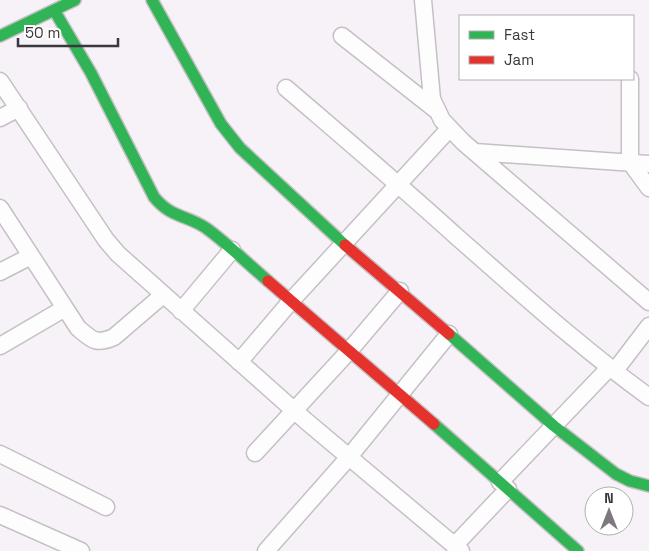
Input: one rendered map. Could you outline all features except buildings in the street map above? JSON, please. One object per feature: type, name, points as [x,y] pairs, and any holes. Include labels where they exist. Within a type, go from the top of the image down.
[{"type":"street","points":[[0,36],[75,0]]},
{"type":"street","points":[[152,0],[221,124],[240,148],[343,244],[400,291],[554,426],[616,474],[630,481],[649,486]]},
{"type":"street","points":[[423,0],[432,98],[436,110],[449,129],[649,302]]},
{"type":"street","points":[[54,10],[92,73],[159,204],[173,215],[196,222],[206,228],[400,394],[578,551]]},
{"type":"street","points":[[342,36],[436,110]]},
{"type":"street","points":[[630,80],[630,162],[649,188]]},
{"type":"street","points":[[0,81],[106,240],[128,264],[294,410],[457,548],[504,486],[554,426],[609,368],[618,368],[649,326]]},
{"type":"street","points":[[286,88],[398,184],[566,333],[649,397]]},
{"type":"street","points":[[0,118],[19,108]]},
{"type":"street","points":[[239,362],[291,301],[449,129]]},
{"type":"street","points":[[475,152],[649,164]]},
{"type":"street","points":[[0,208],[78,328],[94,340],[105,341],[114,337],[162,295]]},
{"type":"street","points":[[181,311],[232,250]]},
{"type":"street","points":[[0,272],[31,256]]},
{"type":"street","points":[[255,454],[349,351],[400,291]]},
{"type":"street","points":[[0,346],[65,308]]},
{"type":"street","points":[[266,551],[349,457],[449,334]]},
{"type":"street","points":[[0,454],[106,507]]},
{"type":"street","points":[[0,515],[58,546],[81,551]]},
{"type":"traffic: fast","points":[[0,36],[75,0]]},
{"type":"traffic: fast","points":[[152,0],[221,124],[240,148],[345,245]]},
{"type":"traffic: fast","points":[[54,10],[91,73],[154,197],[173,213],[206,228],[268,281]]},
{"type":"traffic: fast","points":[[449,334],[554,426],[616,474],[630,481],[649,486]]},
{"type":"traffic: fast","points":[[434,424],[578,551]]},
{"type":"traffic: jam","points":[[345,245],[449,334]]},
{"type":"traffic: jam","points":[[268,281],[434,424]]}]
